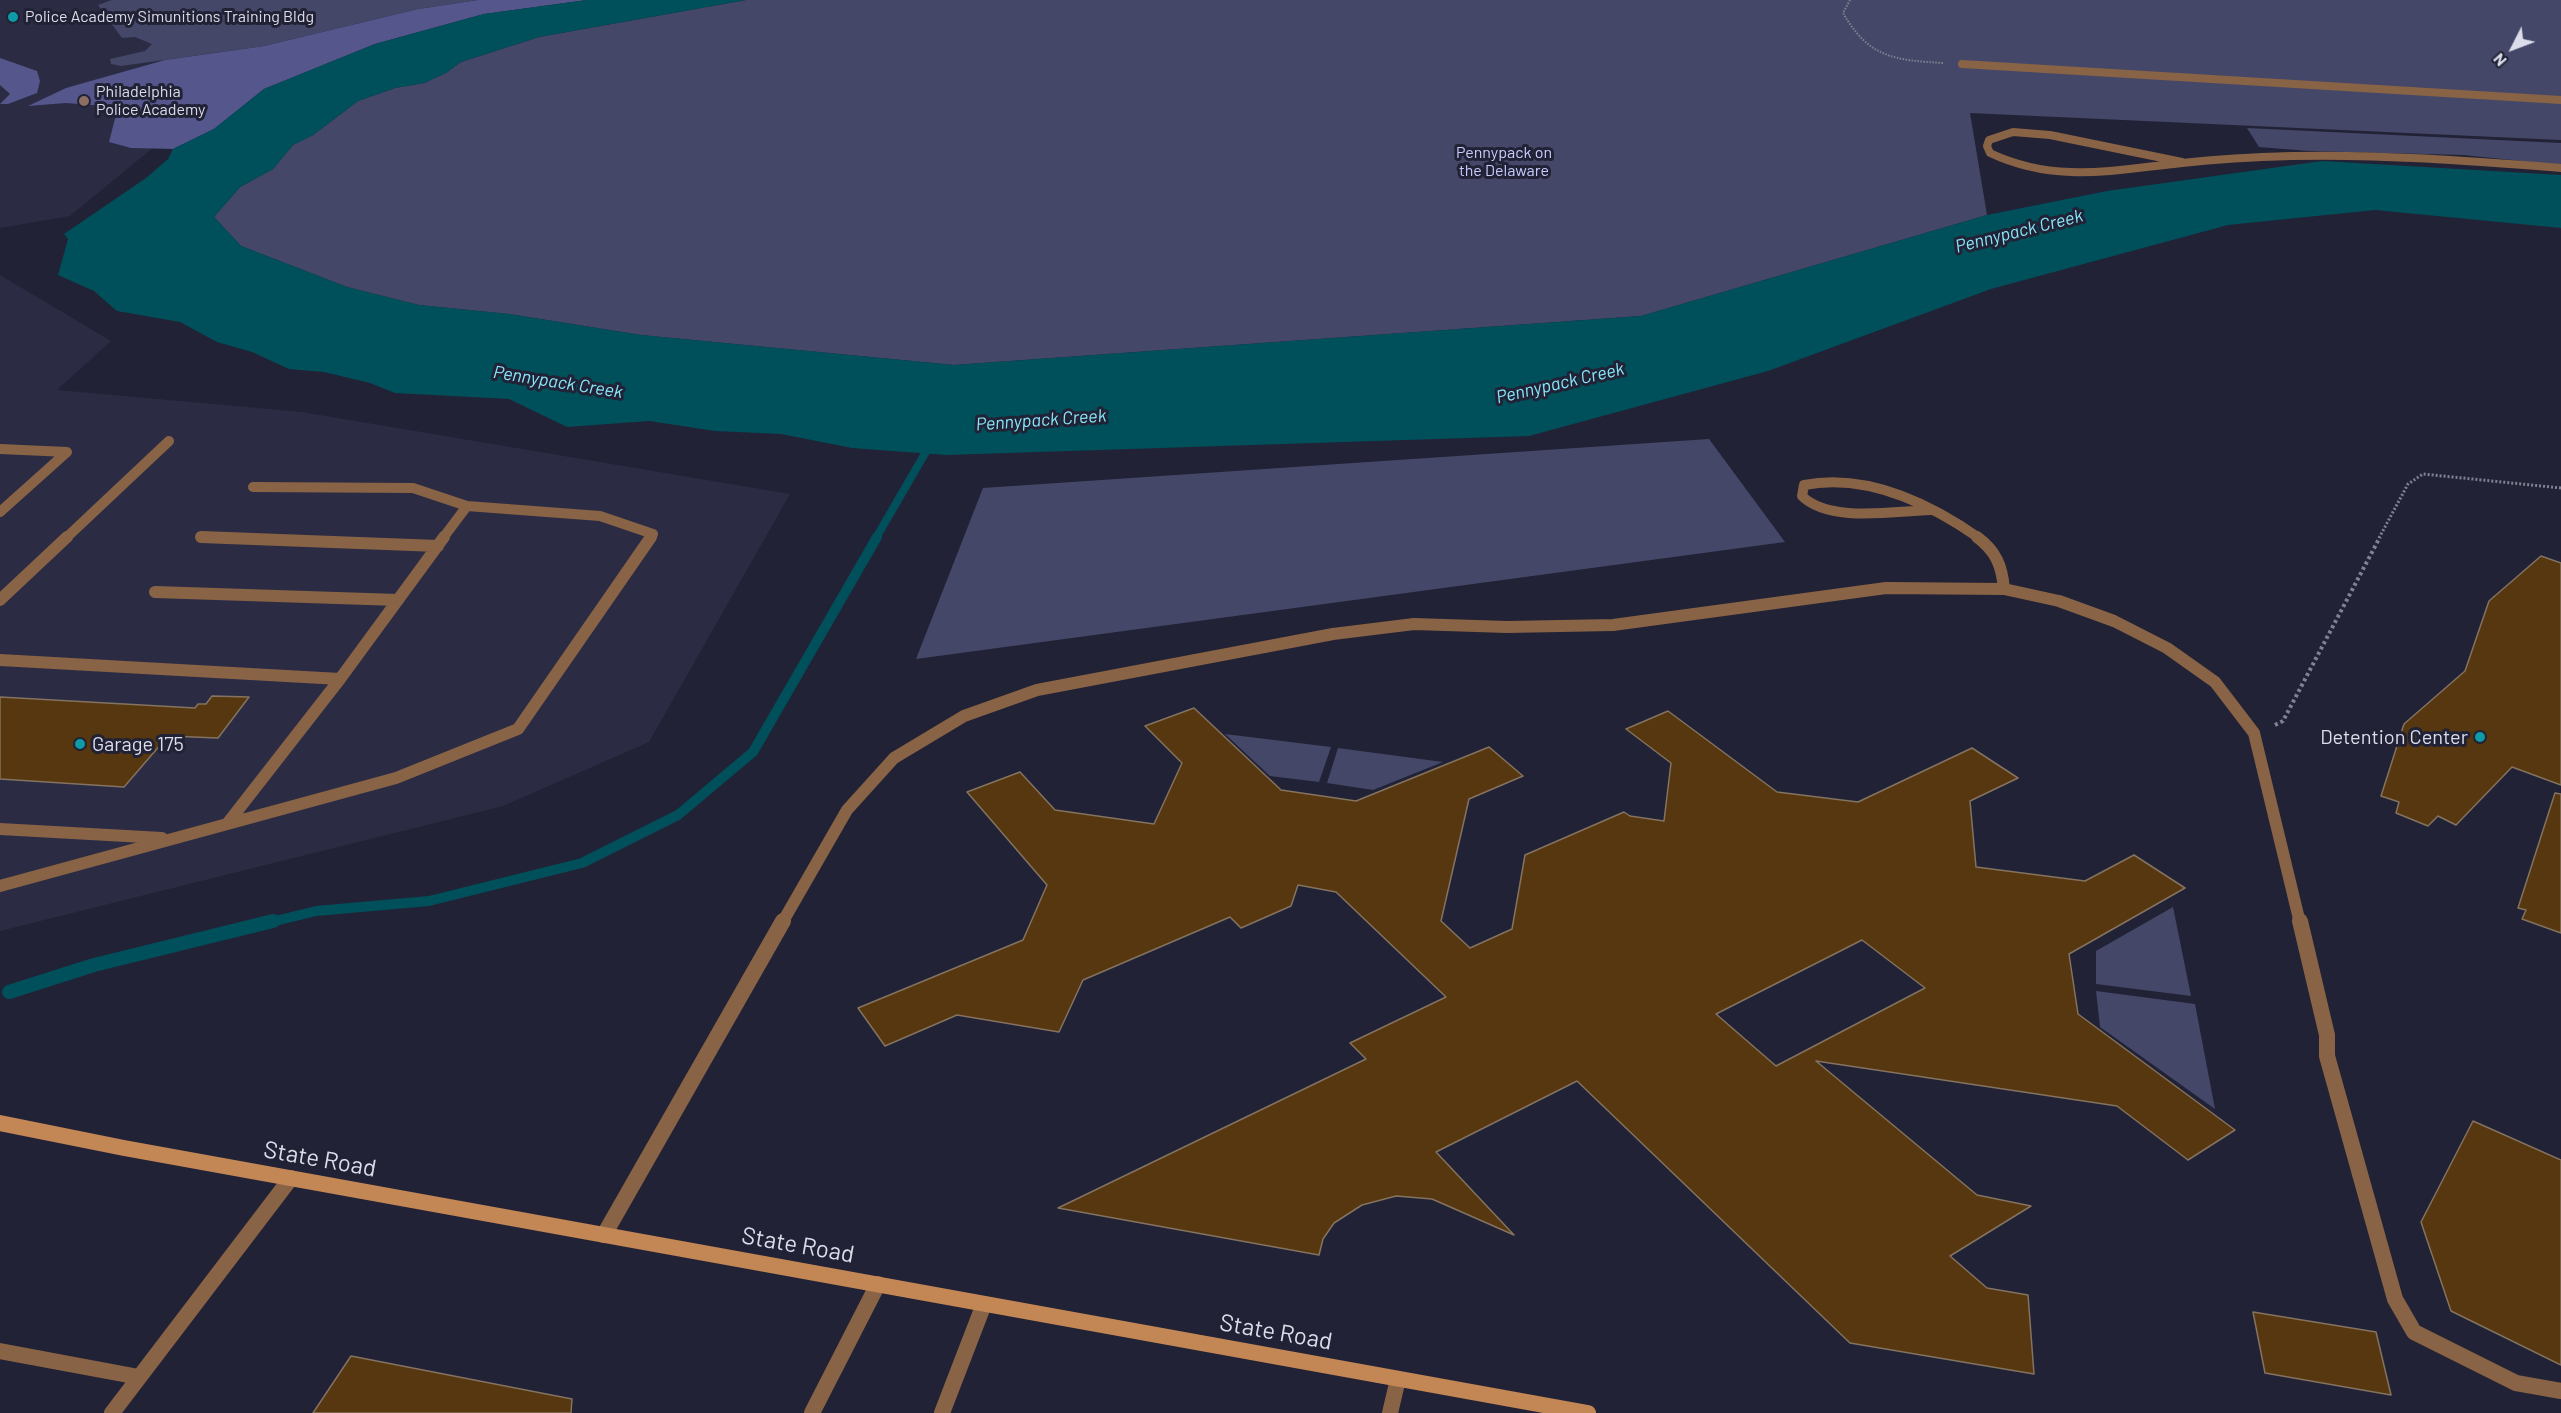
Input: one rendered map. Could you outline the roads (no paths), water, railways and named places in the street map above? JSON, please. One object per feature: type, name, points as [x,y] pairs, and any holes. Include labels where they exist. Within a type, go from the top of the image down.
[{"type":"main road","name":"State Road","points":[[0,1123],[1563,1411],[1588,1413]]},
{"type":"lane","points":[[1962,64],[2561,100]]},
{"type":"lane","points":[[2182,162],[2050,135],[2013,132],[1989,140],[1987,146],[1990,153],[2011,165],[2055,173],[2110,172],[2182,162],[2289,156],[2371,155],[2561,168]]},
{"type":"lane","points":[[0,600],[169,441]]},
{"type":"lane","points":[[0,449],[67,452],[0,512]]},
{"type":"lane","points":[[1931,510],[1834,513],[1810,504],[1802,496],[1801,490],[1804,485],[1814,482],[1834,481],[1874,487],[1899,495],[1931,510],[1978,537],[1996,555],[2003,573],[2004,589]]},
{"type":"lane","points":[[0,886],[396,778],[518,729],[652,534],[600,516],[467,506],[413,488],[253,487]]},
{"type":"lane","points":[[227,824],[339,679],[467,506]]},
{"type":"lane","points":[[201,537],[438,546]]},
{"type":"lane","points":[[604,1235],[847,810],[894,758],[964,716],[1037,690],[1344,632],[1414,624],[1507,627],[1613,626],[1886,588],[2004,589],[2059,601],[2114,621],[2168,648],[2215,682],[2254,733],[2327,1035],[2327,1056],[2395,1299],[2414,1332],[2516,1383],[2561,1391]]},
{"type":"lane","points":[[155,592],[398,600]]},
{"type":"lane","points":[[0,660],[339,679]]},
{"type":"lane","points":[[0,829],[172,839]]},
{"type":"lane","points":[[112,1413],[291,1178]]},
{"type":"lane","points":[[812,1413],[878,1284]]},
{"type":"lane","points":[[942,1413],[984,1304]]},
{"type":"lane","points":[[0,1351],[139,1377]]},
{"type":"lane","points":[[1390,1413],[1398,1379]]},
{"type":"water","name":"Pennypack Creek","points":[[587,0],[746,0],[539,37],[461,62],[446,73],[424,83],[395,88],[358,101],[313,135],[293,145],[273,169],[240,187],[214,217],[241,246],[347,287],[419,305],[509,314],[641,335],[954,365],[1641,316],[1987,215],[2107,191],[2322,161],[2561,175],[2561,228],[2375,210],[2228,225],[1991,289],[1768,371],[1529,436],[946,455],[852,448],[781,434],[715,431],[649,421],[567,427],[509,399],[395,393],[370,383],[324,372],[289,369],[252,352],[217,342],[180,322],[117,311],[94,291],[58,275],[68,239],[64,234],[146,178],[168,159],[173,149],[214,129],[264,89],[375,44],[484,14]]},
{"type":"waterway","points":[[876,538],[931,443]]},
{"type":"waterway","points":[[267,923],[316,911],[429,901],[582,863],[678,815],[753,752],[877,537]]},
{"type":"waterway","points":[[9,992],[94,965],[273,921]]},
{"type":"place","name":"Police Academy Simunitions Training Bldg","points":[[13,17]]},
{"type":"place","name":"Philadelphia Police Academy","points":[[84,101]]},
{"type":"place","name":"Detention Center","points":[[2480,737]]},
{"type":"place","name":"Garage 175","points":[[80,744]]},
{"type":"park label","name":"Pennypack on the Delaware","points":[[1504,162]]}]
